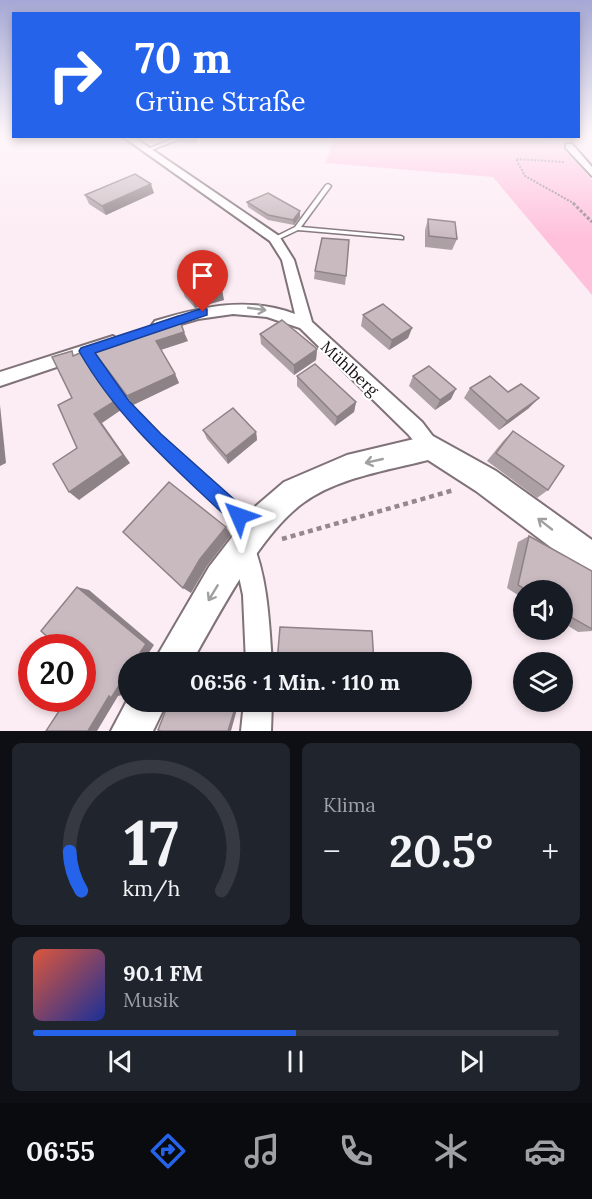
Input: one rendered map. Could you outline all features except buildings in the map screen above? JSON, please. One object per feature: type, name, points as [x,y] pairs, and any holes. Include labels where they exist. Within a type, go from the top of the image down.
[{"type":"main road","name":"Mühlberg","points":[[430,447],[486,481],[592,559]]},
{"type":"main road","points":[[178,652],[221,579],[267,517],[294,492],[347,468],[430,447]]},
{"type":"main road","points":[[131,731],[142,712]]},
{"type":"street","name":"Mühlberg","points":[[174,169],[275,239],[288,260],[305,324],[415,428],[430,447]]},
{"type":"street","points":[[146,330],[203,312],[233,307],[269,311],[305,324]]},
{"type":"street","points":[[0,379],[126,337]]},
{"type":"street","points":[[250,541],[258,652]]},
{"type":"street","points":[[256,731],[257,712]]},
{"type":"lane","points":[[275,239],[297,228],[328,186]]},
{"type":"lane","points":[[297,228],[400,238]]},
{"type":"lane","points":[[86,351],[124,405],[250,541]]},
{"type":"path","points":[[521,169],[525,176],[575,204],[592,222]]},
{"type":"path","points":[[250,541],[486,481]]},
{"type":"shaded area","points":[[398,169],[583,169],[592,180],[592,295],[493,177]]},
{"type":"route","points":[[203,312],[86,351],[124,405],[155,439],[239,516]]}]
